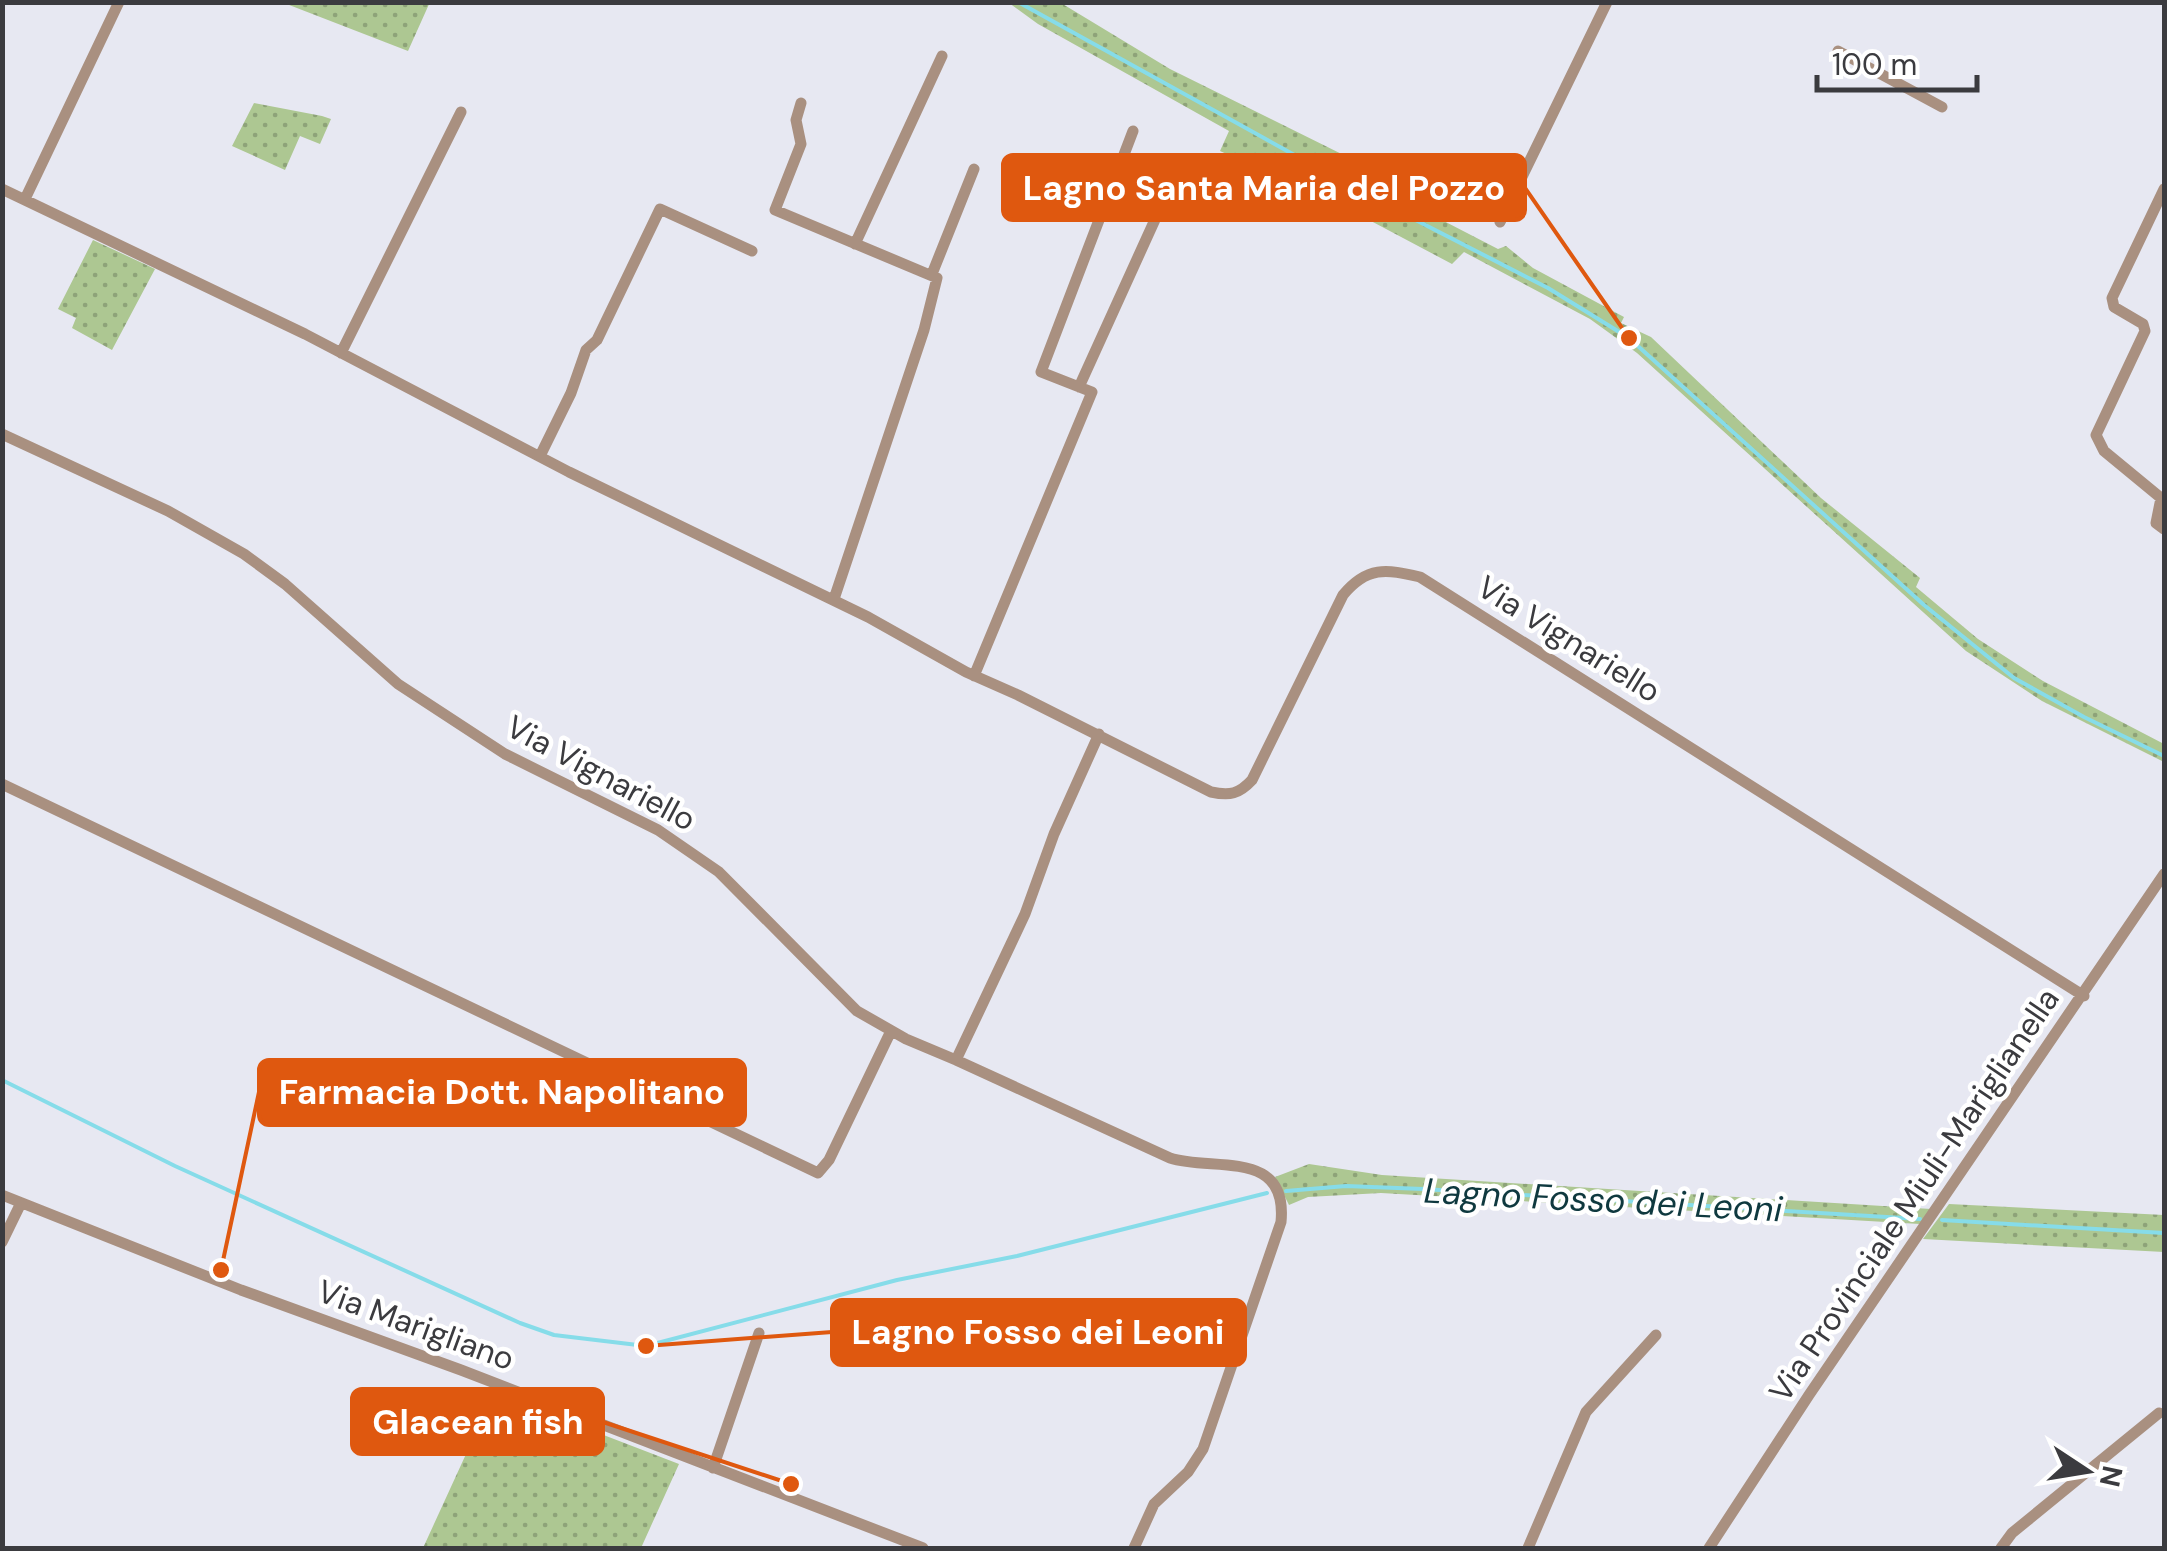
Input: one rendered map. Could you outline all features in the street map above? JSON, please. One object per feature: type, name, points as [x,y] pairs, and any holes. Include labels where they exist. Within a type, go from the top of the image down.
[{"type":"street","points":[[25,199],[119,2]]},
{"type":"street","points":[[1500,222],[1606,2]]},
{"type":"street","points":[[1838,51],[1942,108]]},
{"type":"street","points":[[856,244],[942,56]]},
{"type":"street","points":[[801,103],[796,120],[802,144],[775,210],[937,278],[924,330],[834,599]]},
{"type":"street","points":[[340,352],[461,112]]},
{"type":"street","points":[[974,676],[1092,392],[1041,372],[1132,131]]},
{"type":"street","points":[[932,274],[974,169]]},
{"type":"street","name":"Via Vignariello","points":[[2,189],[340,352],[540,456],[834,599],[974,676],[1211,792],[1240,792],[1252,780],[1342,595],[1354,582],[1387,570],[1420,577],[2084,996]]},
{"type":"street","points":[[2164,189],[2112,298],[2114,307],[2143,324],[2145,331],[2096,435],[2104,451],[2161,498],[2156,524],[2164,529]]},
{"type":"street","points":[[1079,387],[1162,202]]},
{"type":"street","points":[[540,456],[571,393],[586,350],[597,340],[660,209],[752,251]]},
{"type":"street","name":"Via Vignariello","points":[[2,434],[168,511],[244,554],[285,584],[359,653],[436,711],[505,754],[686,848],[756,906],[846,1002],[891,1032],[1170,1158],[1196,1164],[1245,1166],[1256,1170],[1272,1185],[1279,1196],[1281,1222],[1215,1416],[1197,1460],[1154,1504],[1134,1548]]},
{"type":"street","points":[[956,1060],[1025,914],[1054,834],[1098,734]]},
{"type":"street","points":[[2,784],[818,1173],[829,1160],[891,1032]]},
{"type":"street","name":"Via Provinciale Miuli-Mariglianella","points":[[1708,1548],[2164,874]]},
{"type":"street","name":"Via Marigliano","points":[[2,1196],[923,1548]]},
{"type":"street","points":[[2,1242],[22,1203]]},
{"type":"street","points":[[713,1468],[759,1333]]},
{"type":"street","points":[[1528,1548],[1586,1412],[1656,1335]]},
{"type":"street","points":[[2001,1548],[2012,1533],[2159,1412]]},
{"type":"green space","points":[[284,2],[430,2],[408,51],[284,3]]},
{"type":"green space","points":[[1009,3],[1061,3],[1170,69],[1384,175],[1378,187],[1498,249],[1506,246],[1533,268],[1624,317],[1621,323],[1651,337],[1821,498],[1920,578],[1916,587],[1978,639],[2043,681],[2164,744],[2164,762],[2042,701],[1966,651],[1637,353],[1590,319],[1464,252],[1452,264],[1354,212],[1220,151],[1229,131],[1038,24]]},
{"type":"green space","points":[[254,103],[331,119],[320,144],[300,136],[285,170],[232,146]]},
{"type":"green space","points":[[93,240],[155,269],[112,350],[72,328],[76,318],[58,309]]},
{"type":"green space","points":[[1309,1164],[1382,1175],[1931,1209],[1920,1224],[1381,1193],[1308,1197],[1289,1205],[1275,1177]]},
{"type":"green space","points":[[1949,1204],[2164,1215],[2164,1252],[1923,1239]]},
{"type":"green space","points":[[494,1393],[679,1464],[641,1548],[423,1548]]},
{"type":"waterway","points":[[1018,2],[1365,194],[1548,288],[1629,338],[1924,605],[2014,678],[2164,756]]},
{"type":"waterway","name":"Lagno Fosso dei Leoni","points":[[2,1080],[175,1166],[520,1323],[554,1335],[646,1346],[897,1280],[1017,1256],[1267,1193]]},
{"type":"waterway","name":"Lagno Fosso dei Leoni","points":[[1286,1191],[1346,1186],[1423,1189],[1920,1219]]},
{"type":"waterway","name":"Lagno Fosso dei Leoni","points":[[1942,1220],[2164,1233]]},
{"type":"place","name":"Lagno Santa Maria del Pozzo","points":[[1629,338]]},
{"type":"place","name":"Farmacia Dott. Napolitano","points":[[221,1270]]},
{"type":"place","name":"Lagno Fosso dei Leoni","points":[[646,1346]]},
{"type":"place","name":"Glacean fish","points":[[791,1484]]}]
